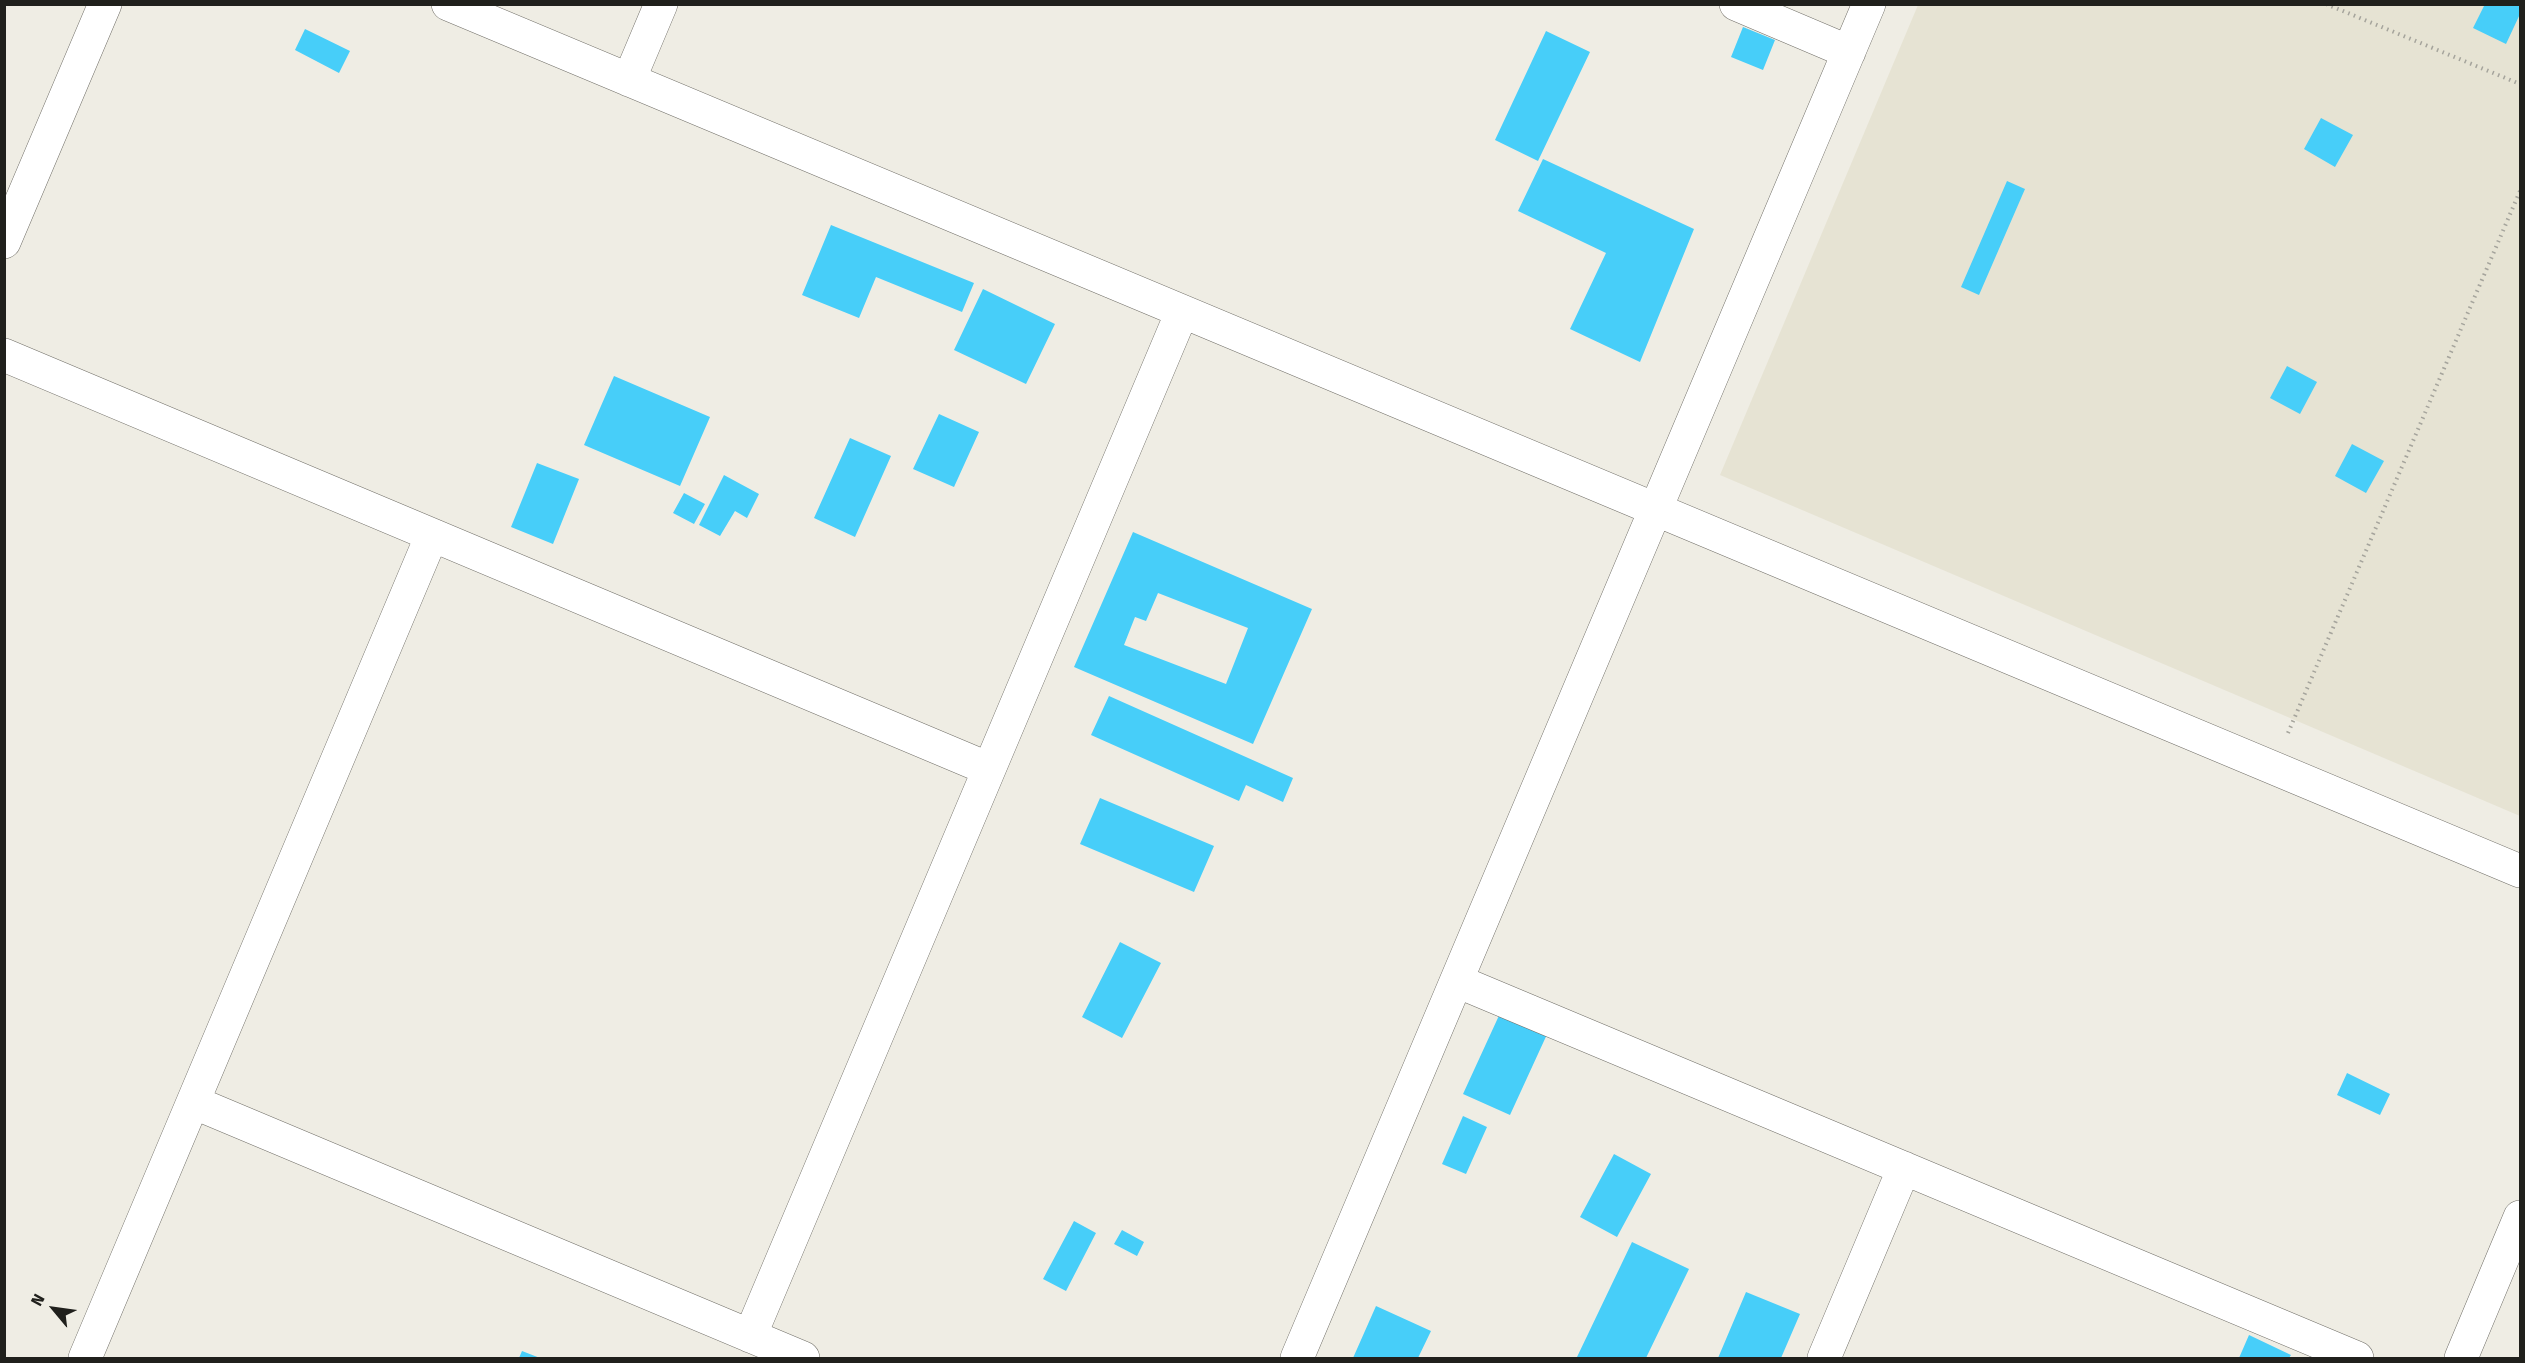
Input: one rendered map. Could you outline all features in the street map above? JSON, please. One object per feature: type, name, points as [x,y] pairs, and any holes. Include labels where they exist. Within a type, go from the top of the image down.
[{"type":"street","points":[[4,242],[105,4]]},
{"type":"street","points":[[448,4],[2520,871]]},
{"type":"street","points":[[629,80],[661,4]]},
{"type":"street","points":[[1736,4],[1849,52]]},
{"type":"street","points":[[1298,1359],[1869,4]]},
{"type":"street","points":[[750,1336],[1182,312]]},
{"type":"street","points":[[4,355],[990,769]]},
{"type":"street","points":[[85,1359],[432,535]]},
{"type":"street","points":[[1457,981],[2357,1359]]},
{"type":"street","points":[[193,1102],[803,1359]]},
{"type":"street","points":[[1824,1359],[1904,1168]]},
{"type":"street","points":[[2461,1359],[2520,1217]]},
{"type":"path","points":[[2326,4],[2520,84]]},
{"type":"path","points":[[2274,768],[2520,191]]},
{"type":"shaded area","points":[[1918,5],[2520,5],[2520,816],[1720,475]]},
{"type":"building","points":[[2485,4],[2520,4],[2520,14],[2506,44],[2473,28]]},
{"type":"building","points":[[1743,27],[1775,40],[1763,70],[1731,57]]},
{"type":"building","points":[[305,29],[350,51],[339,73],[295,50]]},
{"type":"building","points":[[1546,31],[1590,52],[1538,161],[1495,140]]},
{"type":"building","points":[[2321,118],[2353,135],[2335,167],[2304,149]]},
{"type":"building","points":[[1543,159],[1694,229],[1640,362],[1570,329],[1606,253],[1518,211]]},
{"type":"building","points":[[2007,181],[2025,189],[1979,295],[1961,287]]},
{"type":"building","points":[[831,225],[974,283],[962,312],[876,277],[859,318],[802,295]]},
{"type":"building","points":[[983,289],[1055,324],[1026,384],[954,350]]},
{"type":"building","points":[[2287,366],[2317,382],[2300,414],[2270,398]]},
{"type":"building","points":[[614,376],[710,417],[680,486],[584,445]]},
{"type":"building","points":[[939,414],[979,432],[954,487],[913,469]]},
{"type":"building","points":[[850,438],[891,456],[855,537],[814,518]]},
{"type":"building","points":[[2352,444],[2384,461],[2366,493],[2335,476]]},
{"type":"building","points":[[537,463],[579,479],[553,544],[511,527]]},
{"type":"building","points":[[724,475],[759,494],[747,518],[735,511],[720,536],[699,525]]},
{"type":"building","points":[[684,493],[705,504],[694,524],[673,513]]},
{"type":"building","points":[[1133,532],[1312,609],[1253,744],[1074,667]],"holes":[[[1158,593],[1248,628],[1226,684],[1124,645],[1135,617],[1146,621]]]},
{"type":"building","points":[[1109,696],[1293,778],[1283,802],[1246,785],[1239,801],[1091,735]]},
{"type":"building","points":[[1100,798],[1214,846],[1194,892],[1080,844]]},
{"type":"building","points":[[1120,942],[1161,963],[1122,1038],[1082,1017]]},
{"type":"building","points":[[1502,1009],[1549,1030],[1510,1115],[1463,1094]]},
{"type":"building","points":[[2347,1073],[2390,1094],[2380,1115],[2337,1095]]},
{"type":"building","points":[[1463,1116],[1487,1127],[1466,1174],[1442,1164]]},
{"type":"building","points":[[1614,1154],[1651,1174],[1617,1237],[1580,1217]]},
{"type":"building","points":[[1074,1221],[1096,1233],[1066,1291],[1043,1279]]},
{"type":"building","points":[[1122,1230],[1144,1242],[1137,1256],[1114,1244]]},
{"type":"building","points":[[1632,1242],[1689,1269],[1646,1358],[1579,1358],[1577,1357]]},
{"type":"building","points":[[1746,1292],[1800,1314],[1781,1358],[1718,1358]]},
{"type":"building","points":[[1376,1306],[1431,1331],[1418,1358],[1353,1358]]},
{"type":"building","points":[[2249,1335],[2291,1355],[2289,1358],[2239,1358]]},
{"type":"building","points":[[522,1351],[540,1358],[519,1358]]}]
